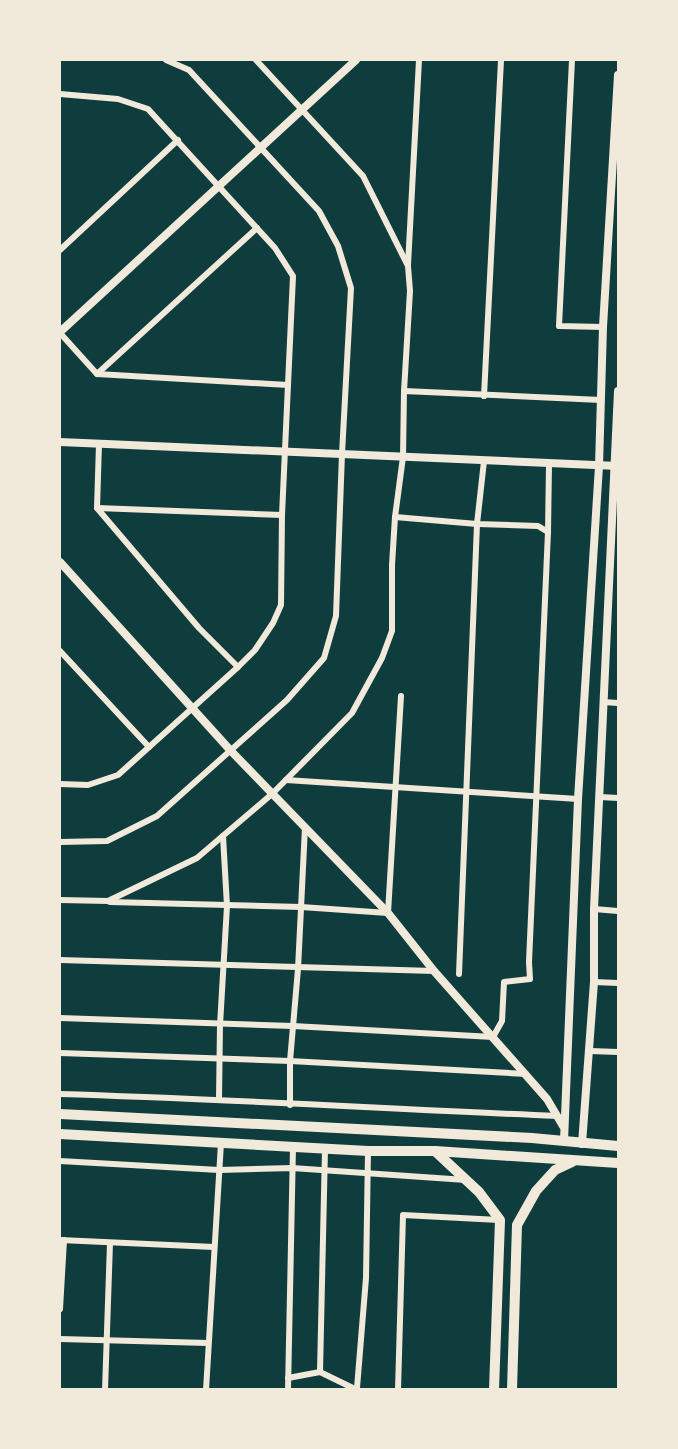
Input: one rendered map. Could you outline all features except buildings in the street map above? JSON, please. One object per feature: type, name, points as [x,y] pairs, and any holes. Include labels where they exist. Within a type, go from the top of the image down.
[{"type":"main road","points":[[60,1114],[333,1126],[618,1146]]},
{"type":"main road","points":[[60,1134],[368,1151],[435,1151],[618,1163]]},
{"type":"main road","points":[[435,1151],[490,1204],[500,1220],[494,1390]]},
{"type":"main road","points":[[512,1390],[517,1225],[536,1191],[555,1170],[574,1161]]},
{"type":"street","points":[[60,842],[107,841],[158,816],[288,700],[324,658],[336,616],[351,288],[338,246],[320,211],[189,70],[166,60]]},
{"type":"street","points":[[256,60],[363,176],[408,266]]},
{"type":"street","points":[[288,385],[97,374],[60,332],[356,60]]},
{"type":"street","points":[[108,901],[197,858],[272,794],[352,713],[382,658],[392,631],[392,565],[403,457],[410,291],[408,266],[419,60]]},
{"type":"street","points":[[484,396],[501,60]]},
{"type":"street","points":[[572,60],[559,326],[603,327]]},
{"type":"street","points":[[564,1141],[578,799],[599,467],[603,327],[618,75]]},
{"type":"street","points":[[60,94],[118,99],[148,109],[275,248],[293,276],[282,515],[281,605],[273,623],[255,650],[239,667],[118,775],[88,785],[60,784]]},
{"type":"street","points":[[60,250],[178,140]]},
{"type":"street","points":[[97,374],[257,228]]},
{"type":"street","points":[[404,391],[601,400]]},
{"type":"street","points":[[582,1144],[594,982],[594,909],[603,702],[614,597],[618,391]]},
{"type":"street","points":[[60,442],[616,466]]},
{"type":"street","points":[[99,444],[97,508],[199,628],[239,667]]},
{"type":"street","points":[[458,974],[477,524],[484,461]]},
{"type":"street","points":[[493,1037],[502,1021],[504,982],[530,979],[528,962],[549,464]]},
{"type":"street","points":[[97,508],[282,515]]},
{"type":"street","points":[[395,517],[538,526],[548,532]]},
{"type":"street","points":[[60,562],[231,751],[388,913],[434,971],[526,1074],[564,1129]]},
{"type":"street","points":[[60,651],[149,747]]},
{"type":"street","points":[[388,913],[401,696]]},
{"type":"street","points":[[603,702],[618,703]]},
{"type":"street","points":[[286,780],[578,799]]},
{"type":"street","points":[[600,797],[618,798]]},
{"type":"street","points":[[290,1105],[290,1061],[305,827]]},
{"type":"street","points":[[219,1099],[227,906],[223,836]]},
{"type":"street","points":[[60,900],[301,907],[388,913]]},
{"type":"street","points":[[594,909],[618,911]]},
{"type":"street","points":[[60,960],[434,971]]},
{"type":"street","points":[[594,982],[618,984]]},
{"type":"street","points":[[60,1018],[493,1037]]},
{"type":"street","points":[[590,1051],[618,1052]]},
{"type":"street","points":[[60,1052],[526,1074]]},
{"type":"street","points":[[60,1094],[557,1116]]},
{"type":"street","points":[[206,1390],[221,1143]]},
{"type":"street","points":[[288,1390],[293,1147]]},
{"type":"street","points":[[320,1372],[325,1149]]},
{"type":"street","points":[[288,1378],[320,1372],[357,1389],[366,1278],[368,1151]]},
{"type":"street","points":[[60,1160],[219,1170],[292,1168],[467,1180]]},
{"type":"street","points":[[398,1390],[403,1215],[500,1220]]},
{"type":"street","points":[[60,1309],[62,1240],[214,1247]]},
{"type":"street","points":[[105,1390],[110,1243]]},
{"type":"street","points":[[60,1339],[208,1343]]}]
